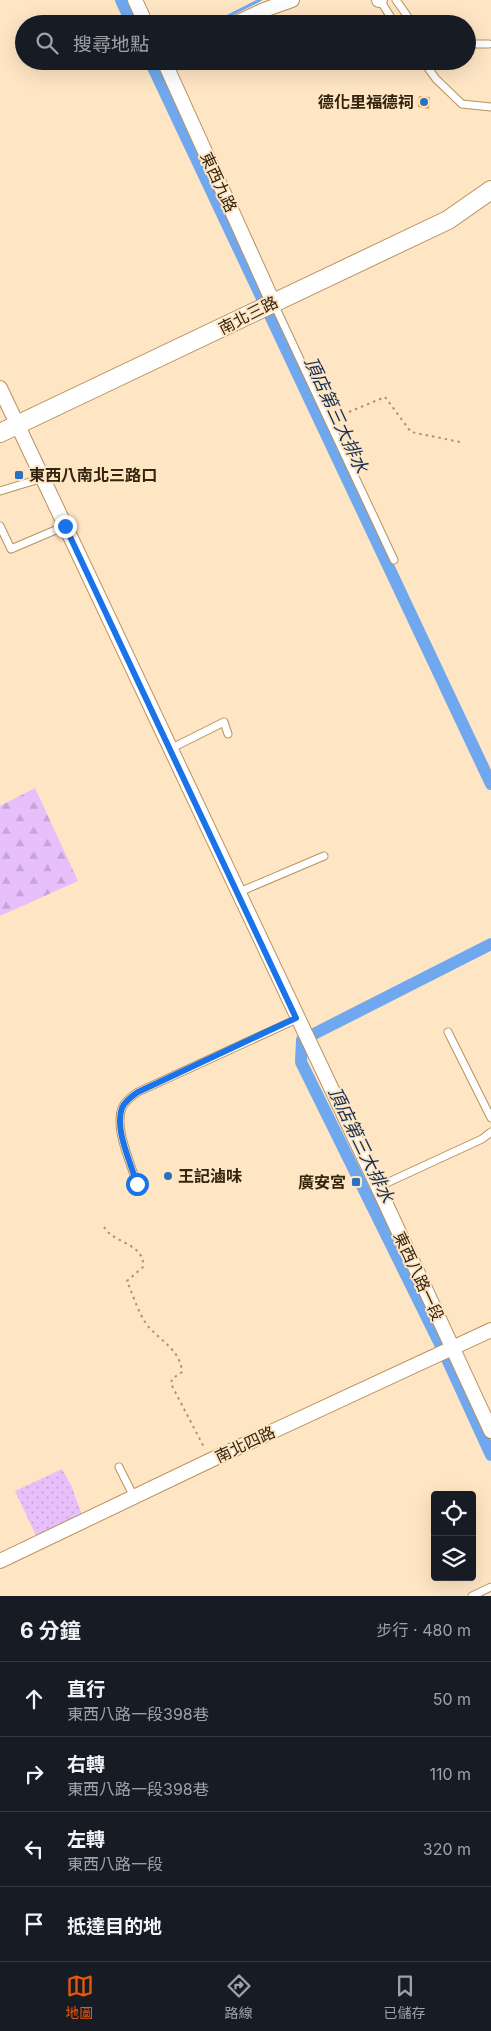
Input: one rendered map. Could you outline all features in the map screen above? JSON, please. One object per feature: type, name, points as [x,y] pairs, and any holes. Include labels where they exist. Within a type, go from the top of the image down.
[{"type":"street","points":[[135,0],[142,15]]},
{"type":"street","points":[[253,15],[292,0]]},
{"type":"street","name":"東西九路","points":[[168,70],[274,302]]},
{"type":"street","name":"南北三路","points":[[0,433],[258,312],[274,302],[448,220],[491,190]]},
{"type":"street","name":"東西八路一段","points":[[0,388],[296,1018],[378,1187],[491,1431]]},
{"type":"street","name":"南北四路","points":[[0,1561],[211,1460],[491,1330]]},
{"type":"lane","points":[[380,0],[390,15]]},
{"type":"lane","points":[[396,0],[407,15]]},
{"type":"lane","points":[[476,44],[489,44]]},
{"type":"lane","points":[[430,70],[436,79],[462,104],[491,107]]},
{"type":"lane","points":[[274,302],[394,560]]},
{"type":"lane","points":[[0,491],[43,478]]},
{"type":"lane","points":[[0,526],[11,549],[65,526]]},
{"type":"lane","points":[[170,749],[224,722],[228,734]]},
{"type":"lane","points":[[238,893],[324,856]]},
{"type":"lane","points":[[137,1184],[119,1128],[122,1108],[127,1100],[138,1092],[296,1018]]},
{"type":"lane","points":[[448,1032],[491,1118]]},
{"type":"lane","points":[[378,1187],[482,1139],[491,1132]]},
{"type":"lane","points":[[119,1467],[134,1497]]},
{"type":"lane","points":[[472,1596],[491,1587]]},
{"type":"path","points":[[329,420],[385,397],[411,432],[460,442]]},
{"type":"path","points":[[104,1227],[112,1236],[141,1254],[144,1260],[143,1267],[127,1281],[146,1322],[170,1346],[181,1365],[182,1372],[172,1379],[171,1384],[211,1460]]},
{"type":"green space","points":[[35,788],[78,881],[0,916],[0,806]]},
{"type":"green space","points":[[62,1469],[72,1487],[84,1521],[39,1542],[15,1491]]},
{"type":"building","name":"德化里福德祠","points":[[419,96],[430,97],[429,109],[418,107]]},
{"type":"waterway","name":"頂店第三大排水","points":[[121,0],[128,15]]},
{"type":"waterway","points":[[230,15],[260,0]]},
{"type":"waterway","name":"頂店第三大排水","points":[[154,70],[491,784]]},
{"type":"waterway","name":"頂店第三大排水","points":[[491,944],[302,1040],[301,1062],[442,1348],[491,1455]]},
{"type":"place","name":"德化里福德祠","points":[[424,102]]},
{"type":"place","name":"東西八南北三路口","points":[[19,475]]},
{"type":"place","name":"王記滷味","points":[[168,1176]]},
{"type":"place","name":"廣安宮","points":[[356,1182]]},
{"type":"route","points":[[65,526],[296,1018],[138,1092],[127,1100],[122,1108],[119,1128],[137,1184]]}]
